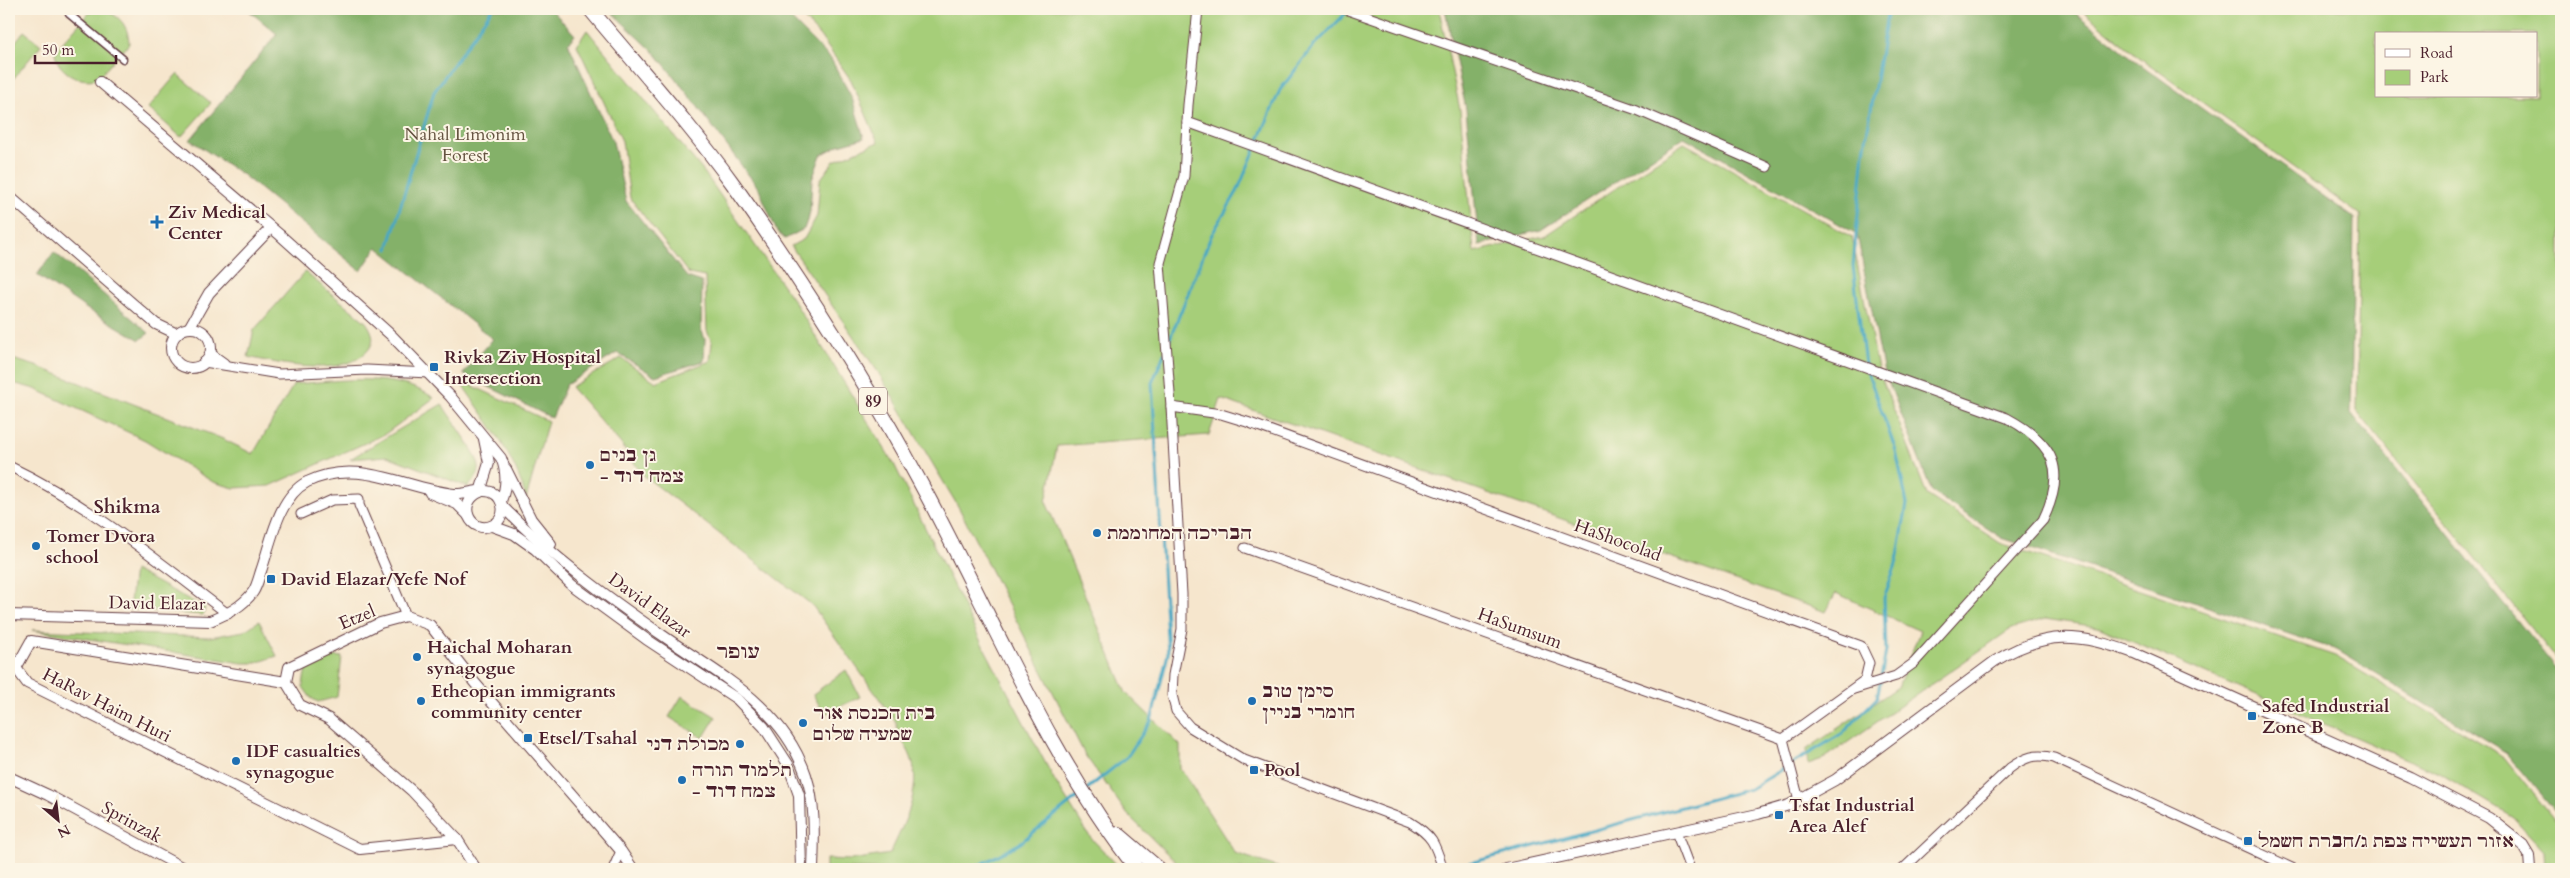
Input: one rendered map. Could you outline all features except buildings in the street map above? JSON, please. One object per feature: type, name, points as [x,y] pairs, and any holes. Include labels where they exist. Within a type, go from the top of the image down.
[{"type":"highway","name":"89","points":[[590,9],[732,183],[809,296],[921,484],[1055,746],[1084,794],[1137,869]]},
{"type":"highway","name":"89","points":[[1106,825],[1158,869]]},
{"type":"street","points":[[1198,9],[1187,122],[1184,176],[1160,263],[1171,407],[1182,602],[1182,629],[1173,675],[1172,695],[1176,711],[1190,726],[1244,760],[1416,826],[1430,836],[1435,844],[1443,869]]},
{"type":"street","points":[[1345,9],[1636,110],[1767,167]]},
{"type":"street","points":[[69,14],[123,59]]},
{"type":"street","points":[[100,82],[280,235],[392,336],[429,373],[501,458],[531,519],[554,549],[579,573]]},
{"type":"street","points":[[1187,122],[2007,418],[2037,436],[2053,463],[2056,478],[2053,499],[2043,520],[1914,663],[1896,676],[1854,689]]},
{"type":"street","points":[[9,196],[156,324],[171,346]]},
{"type":"street","points":[[189,328],[203,333],[210,342],[207,358],[192,368],[179,364],[171,353],[171,346],[177,334],[189,328],[209,293],[271,228]]},
{"type":"street","points":[[202,307],[203,333]]},
{"type":"street","points":[[156,324],[177,334]]},
{"type":"street","points":[[207,358],[242,369],[279,374],[367,370],[429,373]]},
{"type":"street","name":"HaShocolad","points":[[1171,407],[1221,414],[1247,422],[1861,646],[1869,663],[1869,671],[1865,680],[1783,739]]},
{"type":"street","points":[[483,436],[489,463],[480,492],[468,502],[468,515],[480,527],[492,526],[501,517],[505,490],[505,468]]},
{"type":"street","points":[[9,466],[44,483],[79,504],[228,614]]},
{"type":"street","name":"David Elazar","points":[[9,615],[210,622],[235,610],[254,591],[284,505],[296,490],[318,478],[336,472],[362,472],[402,480],[454,494],[480,492]]},
{"type":"street","name":"David Elazar","points":[[402,480],[457,504],[468,515]]},
{"type":"street","points":[[480,492],[493,493],[502,504]]},
{"type":"street","points":[[301,514],[332,500],[359,499],[359,505],[406,616],[430,625],[469,675],[621,851],[633,869]]},
{"type":"street","name":"David Elazar","points":[[502,504],[520,524],[579,573],[662,635],[744,690],[773,719],[799,759],[811,793],[813,869]]},
{"type":"street","name":"David Elazar","points":[[492,526],[514,534],[535,549],[572,585],[646,639],[737,699],[764,727],[788,764],[799,795],[801,869]]},
{"type":"street","name":"HaSumsum","points":[[1245,548],[1783,739]]},
{"type":"street","name":"Etzel","points":[[286,682],[289,667],[380,623],[406,616]]},
{"type":"street","points":[[1506,869],[1758,814],[1799,800],[1835,780],[1971,678],[2017,647],[2036,641],[2080,638],[2134,653],[2196,679],[2410,777],[2488,818],[2513,836],[2523,845],[2529,855],[2530,869]]},
{"type":"street","name":"HaRav Haim Huri","points":[[286,682],[31,641],[16,668],[27,683],[360,849],[456,839]]},
{"type":"street","points":[[286,682],[300,705],[329,719],[412,791],[456,839],[476,869]]},
{"type":"street","points":[[1783,739],[1799,800]]},
{"type":"street","points":[[1903,869],[2010,768],[2022,759],[2042,755],[2054,758],[2294,869]]},
{"type":"street","name":"Sprinzak","points":[[9,777],[48,795],[185,869]]},
{"type":"street","points":[[1676,832],[1690,869]]},
{"type":"street","points":[[613,869],[621,851]]},
{"type":"green space","name":"Nahal Limonim Forest","points":[[247,9],[551,9],[575,35],[568,43],[613,142],[626,201],[687,277],[702,282],[701,329],[705,339],[704,361],[655,376],[617,353],[566,385],[552,418],[463,374],[493,339],[377,247],[361,271],[243,175],[190,140],[277,34]]},
{"type":"green space","points":[[608,9],[781,9],[831,59],[852,98],[864,138],[839,145],[821,155],[812,180],[810,212],[804,229],[785,239],[777,232],[759,189],[695,103],[655,53]]},
{"type":"green space","points":[[795,9],[1439,9],[1460,110],[1474,252],[1544,236],[1684,143],[1852,237],[1878,369],[1927,495],[2000,543],[2335,656],[2504,757],[2561,828],[2561,869],[2545,869],[2544,851],[2513,817],[2441,774],[2098,627],[2045,619],[2011,629],[1825,758],[1808,764],[1806,750],[1898,687],[1920,631],[1836,593],[1826,612],[1221,399],[1209,435],[1057,446],[1046,502],[1126,693],[1180,745],[1180,768],[1235,853],[1283,869],[1183,869],[1128,815],[1085,755],[959,508],[878,372],[791,246],[804,239],[817,216],[820,180],[834,161],[878,142],[851,80],[820,36]]},
{"type":"green space","points":[[1445,9],[2070,9],[2140,64],[2354,218],[2351,413],[2561,675],[2561,818],[2507,753],[2337,650],[2002,538],[1932,492],[1883,368],[1857,234],[1684,137],[1541,230],[1479,245],[1466,109]]},
{"type":"green space","points":[[2080,9],[2561,9],[2561,665],[2357,411],[2360,215],[2143,60]]},
{"type":"green space","points":[[97,10],[110,13],[120,20],[127,31],[129,44],[98,78],[84,80],[70,75],[59,65],[55,51],[88,14]]},
{"type":"green space","points":[[587,30],[704,172],[794,301],[894,464],[979,638],[1055,781],[1090,837],[1121,869],[826,869],[826,859],[851,860],[890,854],[906,819],[915,782],[911,757],[900,736],[896,722],[812,605],[643,475],[621,444],[571,387],[621,358],[656,382],[710,361],[712,342],[707,331],[705,277],[689,274],[630,198],[622,141],[577,45]]},
{"type":"green space","points":[[24,31],[41,45],[9,84],[9,50]]},
{"type":"green space","points":[[177,74],[211,103],[181,137],[148,108]]},
{"type":"green space","points":[[54,252],[149,333],[140,340],[87,309],[37,275]]},
{"type":"green space","points":[[305,272],[366,322],[372,335],[369,349],[359,358],[345,364],[329,367],[277,363],[248,357],[254,330]]},
{"type":"green space","points":[[9,358],[36,366],[223,439],[253,454],[294,384],[348,380],[384,381],[402,384],[434,398],[385,434],[270,486],[234,488],[213,482],[145,440],[35,389],[9,382]]},
{"type":"green space","points":[[458,379],[548,421],[526,499],[515,467],[498,436]]},
{"type":"green space","points":[[442,404],[470,447],[478,464],[479,470],[477,475],[468,487],[387,456],[350,459]]},
{"type":"green space","points":[[134,570],[205,608],[203,615],[129,609]]},
{"type":"green space","points":[[259,621],[277,656],[256,663],[242,663],[32,630],[210,637],[244,631]]},
{"type":"green space","points":[[333,656],[342,657],[337,697],[318,702],[311,698],[303,687],[305,673],[307,668],[314,662]]},
{"type":"green space","points":[[846,670],[860,697],[824,714],[813,694]]},
{"type":"green space","points":[[682,696],[716,717],[703,738],[669,717]]},
{"type":"waterway","points":[[388,249],[434,92],[492,9]]},
{"type":"waterway","points":[[1447,869],[1750,789],[1843,733],[1877,698],[1886,651],[1884,598],[1897,561],[1907,504],[1896,451],[1865,365],[1853,266],[1864,152],[1888,9]]},
{"type":"waterway","points":[[1169,341],[1211,236],[1237,192],[1280,90],[1313,47],[1347,12]]},
{"type":"waterway","points":[[1087,789],[1127,757],[1151,721],[1168,654],[1152,383],[1164,354]]},
{"type":"waterway","points":[[972,869],[1019,844],[1080,795]]},
{"type":"place","name":"Ziv Medical Center","points":[[157,222]]},
{"type":"place","name":"Rivka Ziv Hospital Intersection","points":[[434,367]]},
{"type":"place","name":"גן בנים - צמח דוד","points":[[590,465]]},
{"type":"place","name":"הבריכה המחוממת","points":[[1097,533]]},
{"type":"place","name":"Tomer Dvora school","points":[[36,546]]},
{"type":"place","name":"David Elazar/Yefe Nof","points":[[271,579]]},
{"type":"place","name":"Haichal Moharan synagogue","points":[[417,657]]},
{"type":"place","name":"Etheopian immigrants community center","points":[[421,701]]},
{"type":"place","name":"סימן טוב חומרי בניין","points":[[1252,701]]},
{"type":"place","name":"Safed Industrial Zone B","points":[[2252,716]]},
{"type":"place","name":"בית הכנסת אור שמעיה שלום","points":[[803,723]]},
{"type":"place","name":"Etsel/Tsahal","points":[[528,738]]},
{"type":"place","name":"מכולת דני","points":[[740,744]]},
{"type":"place","name":"IDF casualties synagogue","points":[[236,761]]},
{"type":"place","name":"Pool","points":[[1254,770]]},
{"type":"place","name":"תלמוד תורה - צמח דוד","points":[[682,780]]},
{"type":"place","name":"Tsfat Industrial Area Alef","points":[[1779,815]]},
{"type":"place","name":"אזור תעשייה צפת ג/חברת חשמל","points":[[2248,841]]},
{"type":"district","name":"Shikma","points":[[127,506]]},
{"type":"district","name":"עופר","points":[[738,651]]}]
